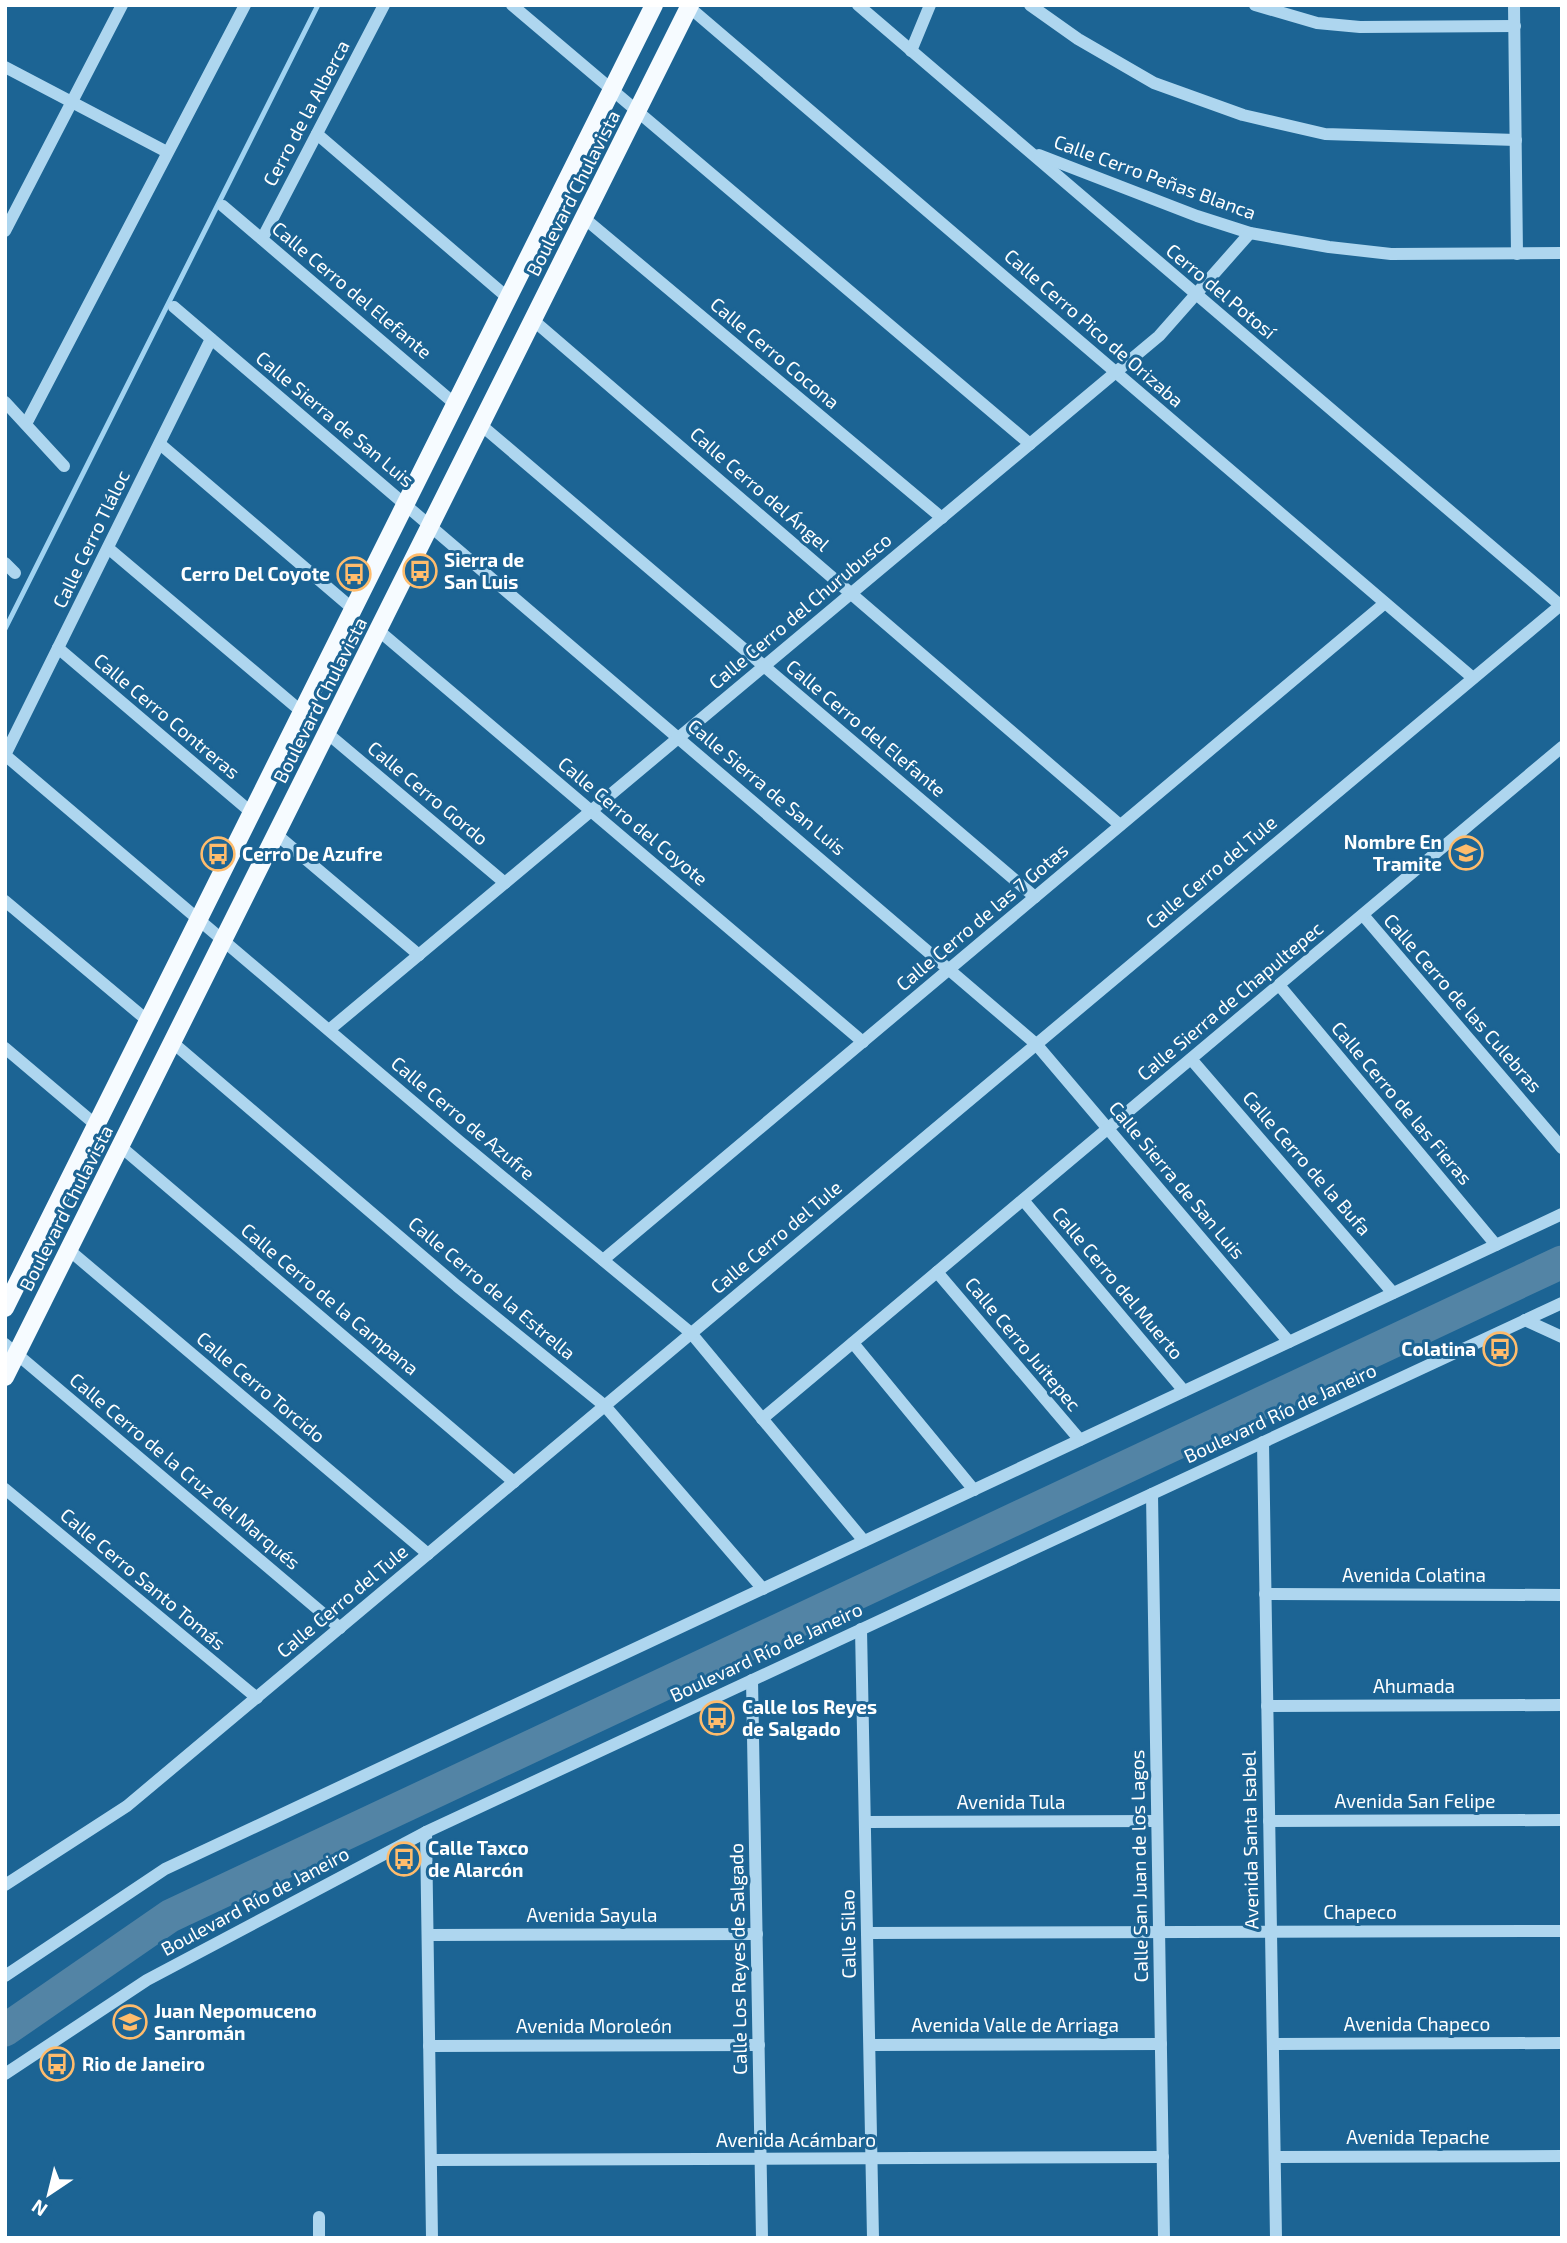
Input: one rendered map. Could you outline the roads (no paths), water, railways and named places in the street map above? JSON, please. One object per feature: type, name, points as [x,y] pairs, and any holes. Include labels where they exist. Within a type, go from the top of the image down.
[{"type":"main road","name":"Boulevard Chulavista","points":[[5,1308],[654,5]]},
{"type":"main road","name":"Boulevard Chulavista","points":[[5,1377],[11,1349],[69,1250],[690,6]]},
{"type":"street","points":[[5,231],[122,5]]},
{"type":"street","points":[[26,424],[246,5]]},
{"type":"street","name":"Cerro de la Alberca","points":[[262,239],[384,5]]},
{"type":"street","points":[[512,5],[1030,444]]},
{"type":"street","name":"Cerro del Potosí","points":[[858,5],[1561,604]]},
{"type":"street","points":[[911,51],[930,5]]},
{"type":"street","points":[[1030,5],[1078,39],[1154,83],[1243,115],[1325,134],[1516,140]]},
{"type":"street","points":[[1255,5],[1317,23],[1360,27],[1515,26]]},
{"type":"street","points":[[1514,5],[1517,254]]},
{"type":"street","name":"Calle Cerro Pico de Orizaba","points":[[690,6],[1473,678]]},
{"type":"street","points":[[5,67],[167,152]]},
{"type":"street","points":[[317,134],[508,298]]},
{"type":"street","name":"Calle Cerro Peñas Blanca","points":[[1027,151],[1197,216],[1250,233],[1329,247],[1391,254],[1562,253]]},
{"type":"street","name":"Calle Cerro del Elefante","points":[[223,205],[456,404]]},
{"type":"street","name":"Calle Cerro Cocona","points":[[584,218],[942,518]]},
{"type":"street","name":"Calle Cerro del Churubusco","points":[[329,1030],[1159,336],[1250,233]]},
{"type":"street","name":"Calle Sierra de San Luis","points":[[174,307],[1036,1044],[1289,1342]]},
{"type":"street","name":"Calle Cerro del Ángel","points":[[533,320],[1120,825]]},
{"type":"street","name":"Calle Cerro Tláloc","points":[[5,755],[211,339]]},
{"type":"street","points":[[5,402],[64,467]]},
{"type":"street","name":"Calle Cerro del Elefante","points":[[481,425],[1035,897]]},
{"type":"street","points":[[160,444],[353,609]]},
{"type":"street","points":[[108,548],[302,712]]},
{"type":"street","points":[[5,563],[15,573]]},
{"type":"street","name":"Calle Cerro de las 7 Gotas","points":[[603,1260],[1385,603]]},
{"type":"street","name":"Calle Cerro del Tule","points":[[5,1885],[127,1806],[1561,604]]},
{"type":"street","name":"Calle Cerro del Coyote","points":[[378,630],[863,1042]]},
{"type":"street","name":"Calle Cerro Contreras","points":[[58,648],[252,813]]},
{"type":"street","name":"Calle Cerro Gordo","points":[[327,733],[505,883]]},
{"type":"street","name":"Calle Sierra de Chapultepec","points":[[762,1419],[1562,747]]},
{"type":"street","name":"Calle Cerro de Azufre","points":[[5,755],[691,1333],[864,1541]]},
{"type":"street","points":[[276,834],[419,955]]},
{"type":"street","points":[[5,901],[148,1021]]},
{"type":"street","name":"Calle Cerro de las Culebras","points":[[1363,915],[1562,1148]]},
{"type":"street","name":"Calle Cerro de las Fieras","points":[[1279,985],[1496,1245]]},
{"type":"street","name":"Calle Cerro de la Estrella","points":[[172,1042],[457,1286],[605,1406],[763,1589]]},
{"type":"street","points":[[5,1048],[96,1125]]},
{"type":"street","name":"Calle Cerro de la Bufa","points":[[1191,1059],[1393,1293]]},
{"type":"street","name":"Calle Cerro de la Campana","points":[[120,1146],[514,1482]]},
{"type":"street","name":"Calle Cerro del Muerto","points":[[1023,1200],[1184,1391]]},
{"type":"street","points":[[5,1976],[165,1869],[1562,1214]]},
{"type":"street","name":"Calle Cerro Torcido","points":[[69,1250],[428,1554]]},
{"type":"street","name":"Calle Cerro Juitepec","points":[[937,1272],[1080,1440]]},
{"type":"street","name":"Boulevard Río de Janeiro","points":[[5,2074],[147,1980],[426,1832],[1562,1303]]},
{"type":"street","points":[[1525,1320],[1562,1337]]},
{"type":"street","points":[[853,1343],[974,1490]]},
{"type":"street","name":"Calle Cerro de la Cruz del Marqués","points":[[11,1349],[340,1628]]},
{"type":"street","name":"Avenida Santa Isabel","points":[[1263,1442],[1276,2238]]},
{"type":"street","name":"Calle Cerro Santo Tomás","points":[[5,1489],[257,1698]]},
{"type":"street","name":"Calle San Juan de los Lagos","points":[[1152,1493],[1164,2238]]},
{"type":"street","name":"Avenida Colatina","points":[[1265,1594],[1562,1595]]},
{"type":"street","name":"Calle Silao","points":[[861,1629],[873,2238]]},
{"type":"street","name":"Calle Los Reyes de Salgado","points":[[752,1680],[762,2238]]},
{"type":"street","name":"Ahumada","points":[[1267,1706],[1562,1705]]},
{"type":"street","name":"Avenida San Felipe","points":[[1269,1821],[1562,1820]]},
{"type":"street","name":"Avenida Tula","points":[[865,1822],[1157,1821]]},
{"type":"street","points":[[426,1832],[432,2238]]},
{"type":"street","name":"Chapeco","points":[[1159,1933],[1562,1931]]},
{"type":"street","points":[[867,1933],[1159,1933]]},
{"type":"street","name":"Avenida Sayula","points":[[428,1935],[757,1934]]},
{"type":"street","name":"Avenida Chapeco","points":[[1273,2044],[1562,2043]]},
{"type":"street","name":"Avenida Valle de Arriaga","points":[[870,2045],[1161,2044]]},
{"type":"street","name":"Avenida Moroleón","points":[[429,2046],[759,2045]]},
{"type":"street","name":"Avenida Tepache","points":[[1275,2157],[1562,2156]]},
{"type":"street","name":"Avenida Acámbaro","points":[[430,2160],[1163,2157]]},
{"type":"street","points":[[319,2217],[319,2238]]},
{"type":"waterway","points":[[5,629],[318,5]]},
{"type":"waterway","points":[[5,2030],[170,1916],[1562,1262]]},
{"type":"place","name":"Sierra de San Luis","points":[[420,571]]},
{"type":"place","name":"Cerro Del Coyote","points":[[354,574]]},
{"type":"place","name":"Nombre En Tramite","points":[[1466,853]]},
{"type":"place","name":"Cerro De Azufre","points":[[218,854]]},
{"type":"place","name":"Colatina","points":[[1500,1349]]},
{"type":"place","name":"Calle los Reyes de Salgado","points":[[717,1718]]},
{"type":"place","name":"Calle Taxco de Alarcón","points":[[404,1859]]},
{"type":"place","name":"Juan Nepomuceno Sanromán","points":[[130,2022]]},
{"type":"place","name":"Rio de Janeiro","points":[[57,2064]]}]
